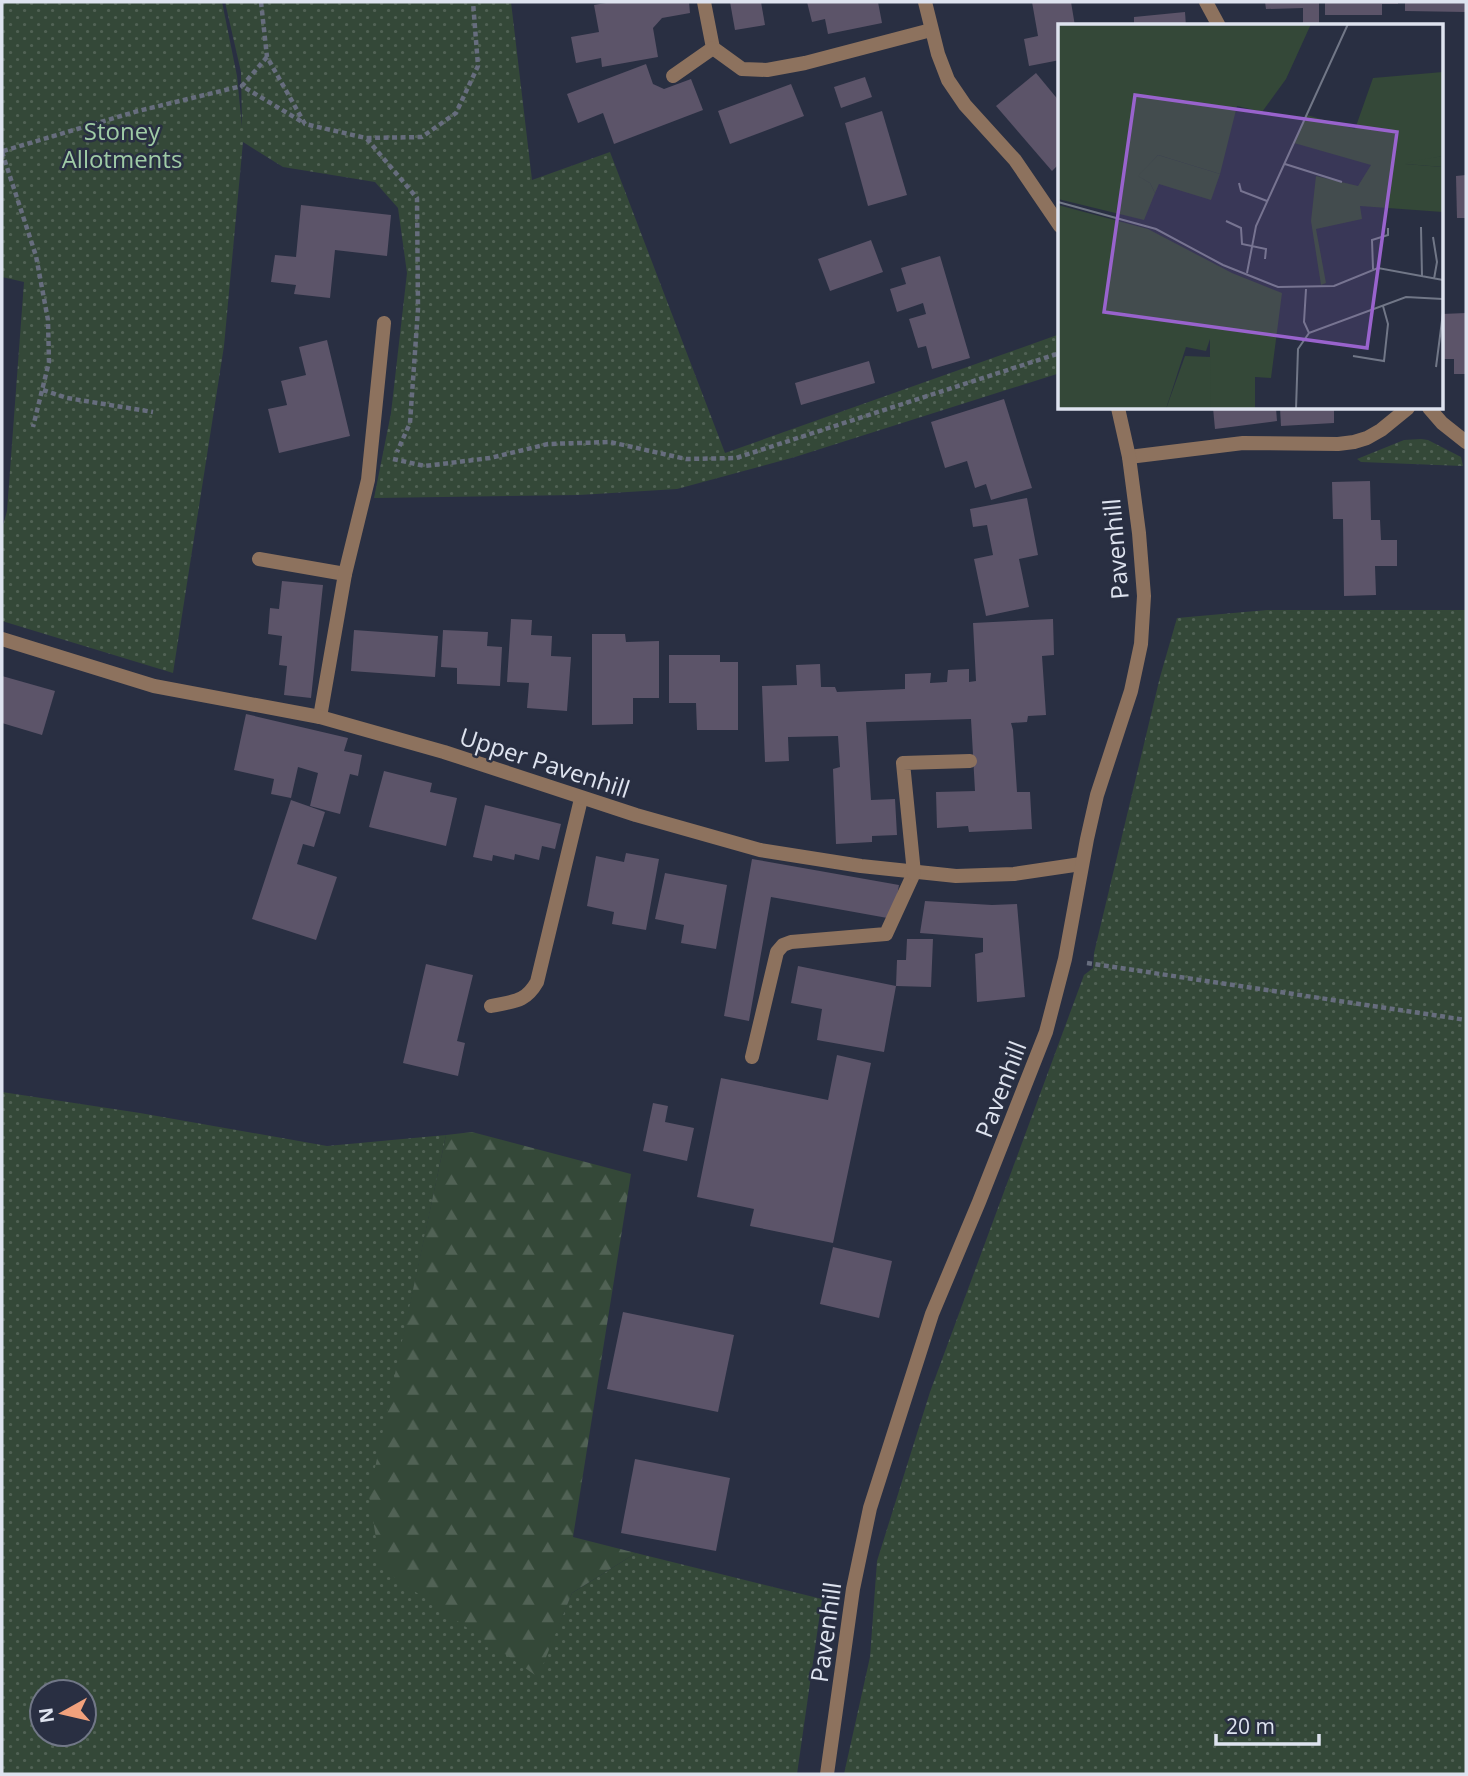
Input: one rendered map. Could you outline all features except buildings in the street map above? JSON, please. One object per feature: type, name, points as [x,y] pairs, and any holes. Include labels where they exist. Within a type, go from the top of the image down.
[{"type":"street","points":[[704,2],[713,48],[742,69],[767,70],[805,63],[931,30]]},
{"type":"street","points":[[925,2],[947,80],[965,105],[1015,160],[1058,223]]},
{"type":"street","points":[[1206,2],[1218,24]]},
{"type":"street","points":[[673,76],[713,48]]},
{"type":"street","points":[[320,717],[345,574],[368,480],[384,323]]},
{"type":"street","name":"Pavenhill","points":[[827,1774],[853,1589],[870,1508],[932,1314],[1046,1032],[1065,959],[1097,795],[1131,691],[1141,644],[1143,596],[1139,533],[1129,457],[1118,410]]},
{"type":"street","points":[[1129,457],[1242,443],[1354,442],[1381,430],[1406,410]]},
{"type":"street","points":[[1431,410],[1466,442]]},
{"type":"street","points":[[259,559],[345,574]]},
{"type":"street","name":"Upper Pavenhill","points":[[2,639],[153,685],[320,717],[443,752],[580,799],[760,850],[914,873],[956,876],[1014,874],[1082,864]]},
{"type":"street","points":[[752,1057],[777,951],[783,945],[886,934],[914,873],[903,763],[970,761]]},
{"type":"street","points":[[491,1006],[523,1000],[537,982],[580,799]]},
{"type":"path","points":[[261,2],[267,57],[305,124]]},
{"type":"path","points":[[242,86],[305,124],[366,138],[422,137],[456,113],[478,66],[474,2]]},
{"type":"path","points":[[33,427],[49,362],[48,320],[36,256],[2,152],[138,111],[242,86],[267,57]]},
{"type":"path","points":[[366,138],[417,198],[418,309],[410,423],[396,454],[390,458],[425,466],[490,458],[548,444],[610,442],[687,459],[736,458],[1058,354]]},
{"type":"path","points":[[43,390],[67,398],[153,412]]},
{"type":"path","points":[[1065,959],[1466,1020]]},
{"type":"green space","name":"Stoney Allotments","points":[[2,2],[222,2],[237,76],[242,127],[241,72],[225,2],[511,2],[532,180],[610,152],[725,453],[1058,335],[1058,374],[795,457],[677,489],[579,495],[374,498],[391,413],[407,273],[398,208],[375,182],[283,167],[243,142],[224,346],[173,673],[2,621],[2,529],[7,511],[24,282],[2,277]]},
{"type":"green space","points":[[1421,439],[1461,457],[1463,466],[1361,462],[1357,459],[1404,440]]},
{"type":"green space","points":[[1267,610],[1466,610],[1466,1774],[844,1774],[870,1657],[877,1561],[930,1392],[1084,975],[1093,968],[1094,953],[1160,677],[1177,618]]},
{"type":"green space","points":[[2,1092],[327,1146],[446,1135],[370,1496],[537,1676],[572,1593],[636,1553],[822,1599],[797,1774],[2,1774]]},
{"type":"green space","points":[[472,1132],[631,1174],[573,1537],[636,1553],[572,1593],[538,1677],[381,1568],[369,1496],[446,1135]]}]
